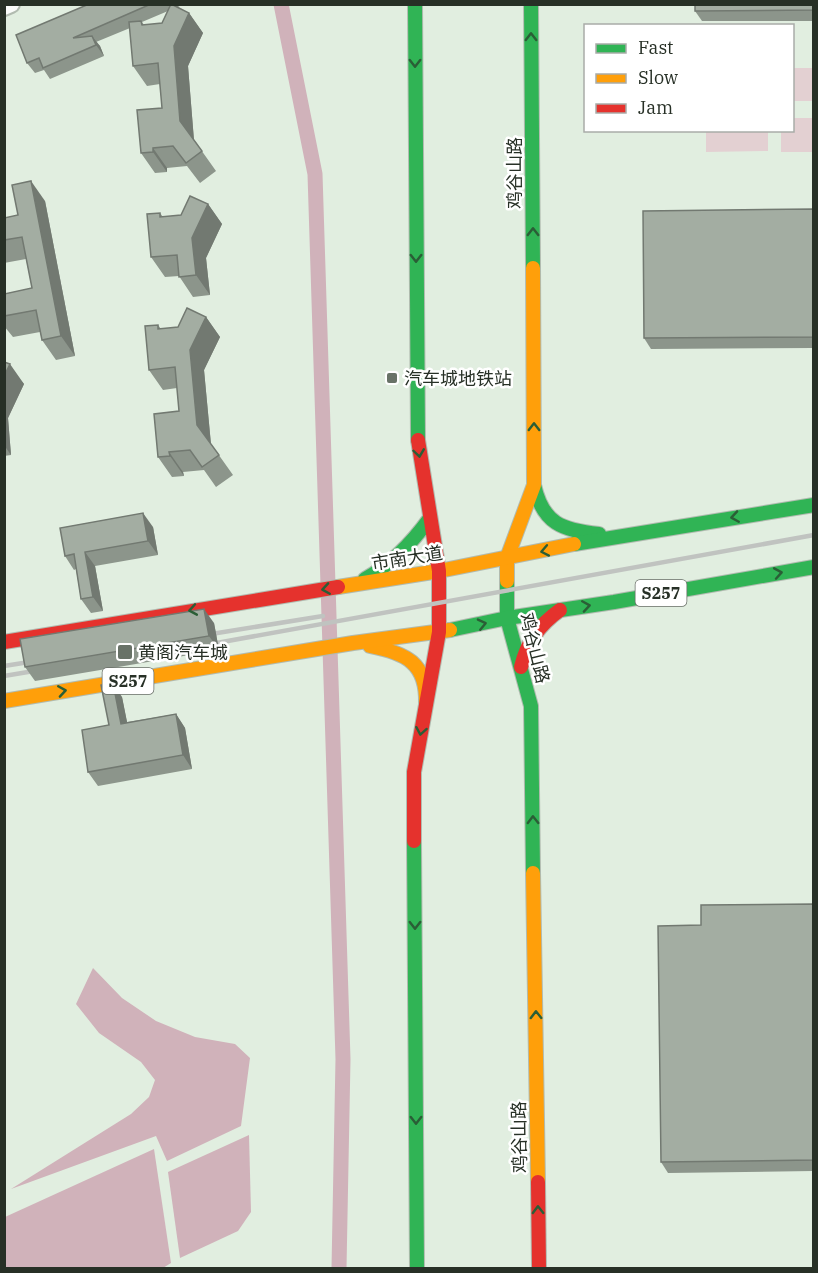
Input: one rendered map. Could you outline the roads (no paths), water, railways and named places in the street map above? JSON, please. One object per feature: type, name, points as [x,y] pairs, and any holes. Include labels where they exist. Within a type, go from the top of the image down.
[{"type":"main road","points":[[415,4],[418,447],[439,571],[439,632],[426,703]]},
{"type":"main road","name":"鸡谷山路","points":[[531,4],[534,485],[507,558],[507,618],[531,706],[539,1269]]},
{"type":"main road","points":[[534,485],[541,510],[549,520],[560,527],[572,532],[623,535]]},
{"type":"main road","name":"市南大道","points":[[4,642],[404,577],[623,535],[813,505]]},
{"type":"main road","points":[[348,585],[369,577],[387,565],[418,535],[430,518]]},
{"type":"main road","name":"S257","points":[[4,701],[353,643],[439,632],[507,618],[813,567]]},
{"type":"main road","points":[[520,667],[534,633],[549,617],[561,610]]},
{"type":"main road","points":[[353,643],[386,649],[411,660],[420,668],[426,679],[428,691],[414,772],[417,1269]]},
{"type":"street","points":[[4,7],[11,4]]},
{"type":"waterway","points":[[281,4],[315,174],[343,1059],[339,1268]]},
{"type":"railway","points":[[200,646],[814,535]]},
{"type":"railway","points":[[199,636],[323,616]]},
{"type":"railway","points":[[4,666],[42,660]]},
{"type":"railway","points":[[4,676],[46,669]]},
{"type":"place","name":"汽车城地铁站","points":[[392,378]]},
{"type":"place","name":"黄阁汽车城","points":[[125,652]]}]
